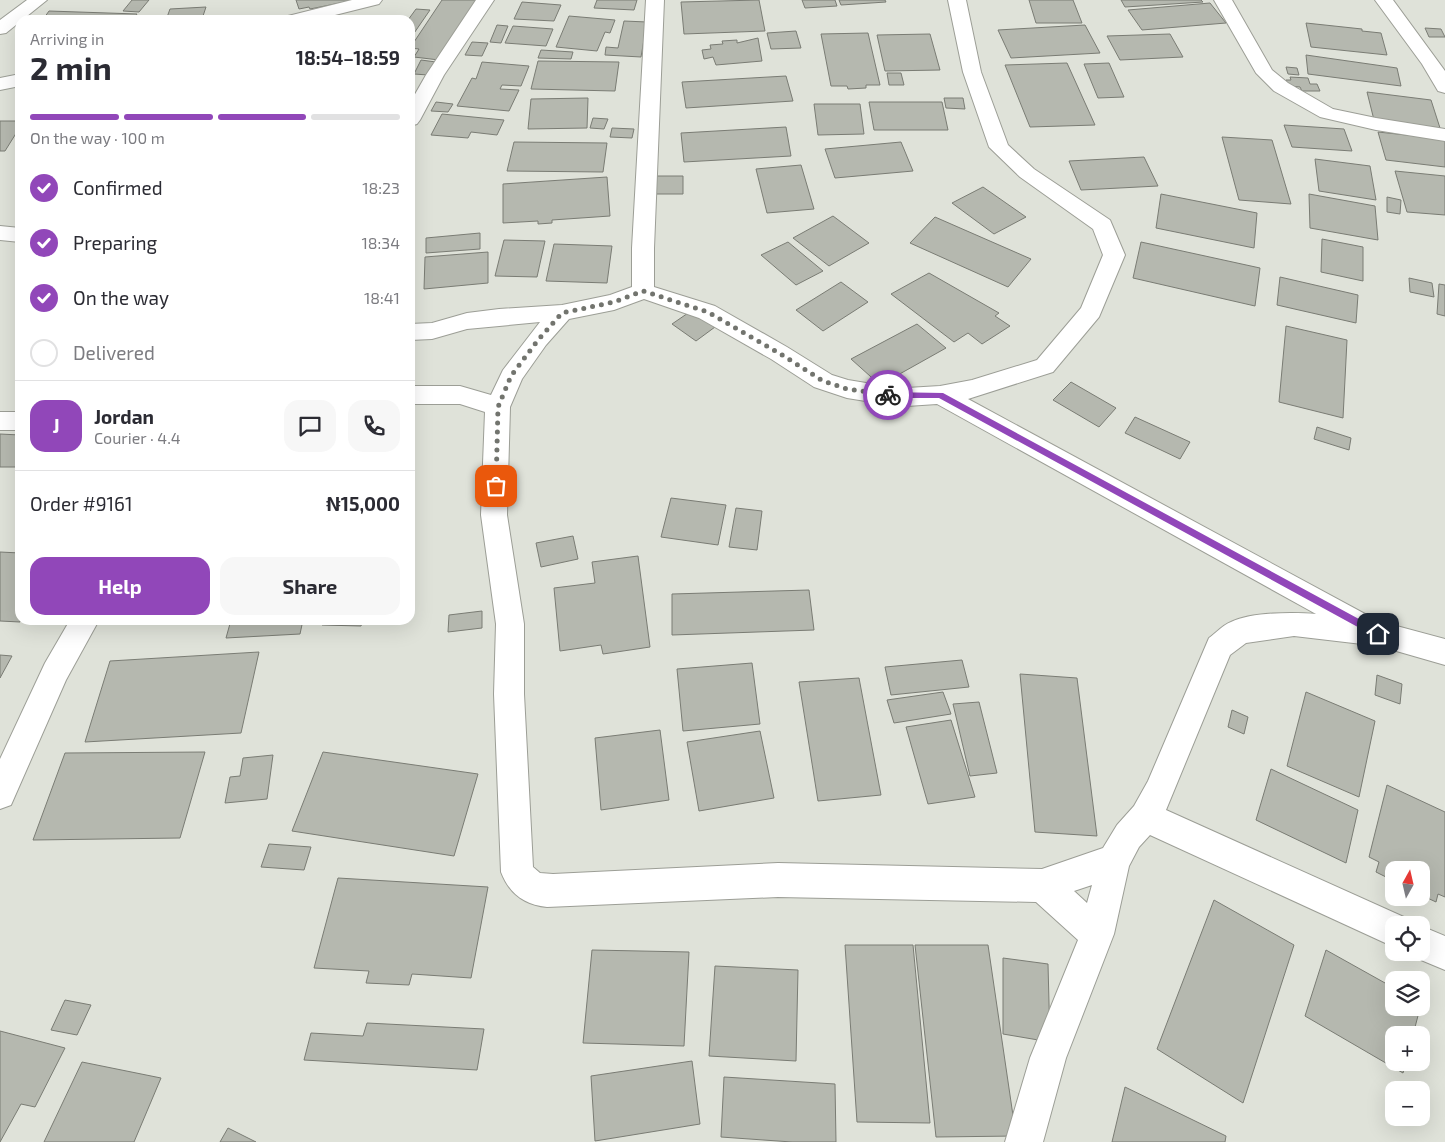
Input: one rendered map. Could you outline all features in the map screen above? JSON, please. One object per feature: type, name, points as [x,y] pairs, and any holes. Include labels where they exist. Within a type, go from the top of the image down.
[{"type":"street","points":[[18,15],[38,0]]},
{"type":"street","points":[[314,15],[373,0]]},
{"type":"street","points":[[415,111],[435,75],[485,0]]},
{"type":"street","points":[[643,291],[643,248],[655,0]]},
{"type":"street","points":[[415,332],[432,331],[467,321],[562,313],[614,302],[643,291],[708,312],[823,381],[847,389],[908,396],[940,395],[972,389],[1045,366],[1091,311],[1114,255],[1102,225],[1027,173],[999,147],[972,72],[956,0]]},
{"type":"street","points":[[1223,0],[1265,73],[1281,88],[1328,113],[1376,124],[1445,135]]},
{"type":"street","points":[[1384,0],[1438,63],[1445,87]]},
{"type":"street","points":[[0,29],[15,18]]},
{"type":"street","points":[[0,84],[15,81]]},
{"type":"street","points":[[0,233],[15,234]]},
{"type":"street","points":[[562,313],[538,340],[511,376],[498,407],[494,515],[510,624],[509,694],[517,872],[522,881],[540,891],[778,880],[1042,886],[1114,861]]},
{"type":"street","points":[[415,395],[460,396],[498,407]]},
{"type":"street","points":[[940,395],[1378,634]]},
{"type":"street","points":[[0,421],[15,421]]},
{"type":"street","points":[[1024,1142],[1048,1058],[1097,934],[1114,861],[1128,836],[1145,817],[1159,791],[1219,647],[1239,631],[1294,624],[1378,634],[1445,652]]},
{"type":"street","points":[[0,794],[55,672],[82,625]]},
{"type":"street","points":[[1145,817],[1385,926]]},
{"type":"street","points":[[1042,886],[1097,934]]},
{"type":"street","points":[[1430,947],[1445,953]]},
{"type":"building","points":[[132,0],[149,0],[139,12],[123,11]]},
{"type":"building","points":[[296,0],[350,1],[310,9],[309,7],[299,9]]},
{"type":"building","points":[[442,0],[476,0],[439,60],[415,57],[419,49],[415,49],[415,40]]},
{"type":"building","points":[[597,0],[637,0],[634,10],[594,8]]},
{"type":"building","points":[[759,0],[765,31],[684,34],[681,2]]},
{"type":"building","points":[[802,0],[835,0],[837,6],[805,8]]},
{"type":"building","points":[[839,0],[885,0],[886,2],[841,5]]},
{"type":"building","points":[[1029,0],[1073,0],[1082,23],[1036,23]]},
{"type":"building","points":[[1121,0],[1201,0],[1203,2],[1125,7]]},
{"type":"building","points":[[522,2],[561,5],[554,21],[514,19]]},
{"type":"building","points":[[1210,3],[1226,23],[1142,30],[1128,10]]},
{"type":"building","points":[[206,7],[203,15],[168,15],[170,9]]},
{"type":"building","points":[[416,9],[430,10],[415,32],[415,15],[412,15]]},
{"type":"building","points":[[49,11],[137,14],[136,15],[46,15]]},
{"type":"building","points":[[569,16],[615,20],[610,33],[605,32],[597,51],[556,47]]},
{"type":"building","points":[[624,21],[647,22],[641,57],[605,55],[606,47],[618,48]]},
{"type":"building","points":[[1306,23],[1381,33],[1387,55],[1311,47]]},
{"type":"building","points":[[497,25],[508,26],[501,43],[490,42]]},
{"type":"building","points":[[1085,25],[1100,53],[1011,58],[998,30]]},
{"type":"building","points":[[513,26],[553,29],[546,46],[505,43]]},
{"type":"building","points":[[1425,28],[1441,29],[1445,37],[1429,37]]},
{"type":"building","points":[[796,31],[801,48],[771,49],[767,33]]},
{"type":"building","points":[[868,33],[880,85],[866,85],[866,88],[848,89],[847,86],[831,86],[821,34]]},
{"type":"building","points":[[930,34],[940,70],[885,71],[877,35]]},
{"type":"building","points":[[1170,34],[1183,57],[1120,60],[1107,36]]},
{"type":"building","points":[[758,38],[762,61],[716,65],[713,57],[704,59],[702,50],[711,49],[710,45],[723,44],[722,41],[737,40],[737,43]]},
{"type":"building","points":[[472,42],[488,43],[482,56],[465,55]]},
{"type":"building","points":[[541,50],[573,52],[571,59],[538,58]]},
{"type":"building","points":[[1306,55],[1397,68],[1401,86],[1308,74]]},
{"type":"building","points":[[421,60],[436,62],[428,75],[415,74]]},
{"type":"building","points":[[538,61],[619,62],[615,91],[531,89]]},
{"type":"building","points":[[482,62],[529,66],[521,86],[502,85],[500,89],[519,90],[509,111],[457,106],[472,78],[476,79]]},
{"type":"building","points":[[1067,63],[1095,125],[1030,127],[1005,65]]},
{"type":"building","points":[[1109,63],[1124,97],[1098,98],[1084,64]]},
{"type":"building","points":[[1286,67],[1297,68],[1299,75],[1288,74]]},
{"type":"building","points":[[887,73],[901,73],[904,85],[889,85]]},
{"type":"building","points":[[786,76],[793,101],[686,108],[682,82]]},
{"type":"building","points":[[1290,77],[1308,78],[1310,84],[1317,84],[1320,91],[1302,91],[1300,87],[1288,86],[1286,80],[1291,80]]},
{"type":"building","points":[[1367,92],[1431,100],[1440,128],[1374,120]]},
{"type":"building","points":[[588,98],[587,128],[528,129],[531,99]]},
{"type":"building","points":[[944,98],[963,98],[965,109],[946,108]]},
{"type":"building","points":[[436,102],[453,104],[448,112],[431,111]]},
{"type":"building","points":[[869,102],[942,102],[948,130],[874,130]]},
{"type":"building","points":[[814,104],[860,104],[864,134],[818,135]]},
{"type":"building","points":[[442,114],[504,120],[497,135],[471,132],[468,138],[431,135]]},
{"type":"building","points":[[593,118],[608,119],[604,129],[590,128]]},
{"type":"building","points":[[0,121],[15,121],[15,135],[5,151],[0,151]]},
{"type":"building","points":[[1284,125],[1344,129],[1352,151],[1292,147]]},
{"type":"building","points":[[786,127],[791,156],[684,162],[681,133]]},
{"type":"building","points":[[612,128],[634,129],[632,138],[610,137]]},
{"type":"building","points":[[1378,132],[1445,139],[1445,167],[1386,160]]},
{"type":"building","points":[[1222,137],[1272,140],[1291,204],[1239,200]]},
{"type":"building","points":[[514,142],[607,143],[603,172],[507,171]]},
{"type":"building","points":[[901,142],[913,171],[835,178],[825,149]]},
{"type":"building","points":[[1144,157],[1158,186],[1081,190],[1069,161]]},
{"type":"building","points":[[1315,159],[1370,166],[1376,200],[1319,191]]},
{"type":"building","points":[[801,165],[814,209],[767,213],[756,169]]},
{"type":"building","points":[[1395,171],[1445,176],[1445,215],[1407,212]]},
{"type":"building","points":[[655,176],[683,176],[683,194],[655,194]]},
{"type":"building","points":[[607,177],[610,216],[552,220],[552,223],[538,224],[538,221],[503,223],[503,184]]},
{"type":"building","points":[[983,187],[1026,217],[994,234],[952,203]]},
{"type":"building","points":[[1161,194],[1257,213],[1254,248],[1156,228]]},
{"type":"building","points":[[1309,194],[1375,206],[1378,240],[1310,228]]},
{"type":"building","points":[[1387,197],[1401,200],[1400,214],[1387,212]]},
{"type":"building","points":[[833,216],[869,243],[829,266],[793,238]]},
{"type":"building","points":[[935,217],[1031,259],[1008,287],[910,243]]},
{"type":"building","points":[[480,233],[480,249],[426,253],[426,238]]},
{"type":"building","points":[[1322,239],[1363,247],[1363,281],[1321,272]]},
{"type":"building","points":[[504,240],[545,241],[537,277],[495,276]]},
{"type":"building","points":[[788,242],[823,271],[796,285],[761,255]]},
{"type":"building","points":[[1141,242],[1260,268],[1255,306],[1133,278]]},
{"type":"building","points":[[554,244],[612,246],[607,283],[546,281]]},
{"type":"building","points":[[488,252],[488,283],[424,289],[425,257]]},
{"type":"building","points":[[929,273],[999,313],[995,316],[1010,326],[982,344],[968,333],[954,342],[891,294]]},
{"type":"building","points":[[1280,277],[1358,295],[1356,323],[1277,305]]},
{"type":"building","points":[[1409,278],[1432,283],[1434,297],[1410,292]]},
{"type":"building","points":[[841,282],[868,302],[823,331],[796,310]]},
{"type":"building","points":[[1439,284],[1445,285],[1445,316],[1437,314]]},
{"type":"building","points":[[691,311],[715,327],[696,341],[672,324]]},
{"type":"building","points":[[917,324],[946,348],[880,385],[851,359]]},
{"type":"building","points":[[1286,326],[1347,340],[1343,418],[1279,402]]},
{"type":"building","points":[[1071,382],[1116,408],[1099,427],[1053,400]]},
{"type":"building","points":[[1135,417],[1190,442],[1180,459],[1125,433]]},
{"type":"building","points":[[1317,427],[1351,438],[1349,450],[1314,439]]},
{"type":"building","points":[[0,434],[15,435],[15,467],[0,467]]},
{"type":"building","points":[[671,498],[726,505],[718,545],[661,537]]},
{"type":"building","points":[[736,508],[762,511],[757,550],[729,547]]},
{"type":"building","points":[[573,536],[578,559],[541,567],[536,543]]},
{"type":"building","points":[[0,552],[15,553],[15,622],[0,621]]},
{"type":"building","points":[[638,556],[650,647],[603,654],[601,645],[560,651],[554,588],[595,583],[592,562]]},
{"type":"building","points":[[809,590],[814,630],[672,635],[672,594]]},
{"type":"building","points":[[482,611],[482,628],[448,632],[449,615]]},
{"type":"building","points":[[230,625],[302,625],[300,634],[226,638]]},
{"type":"building","points":[[322,625],[361,625],[361,626]]},
{"type":"building","points":[[259,652],[241,733],[85,742],[110,661]]},
{"type":"building","points":[[0,655],[12,656],[0,678]]},
{"type":"building","points":[[962,660],[969,687],[891,695],[885,667]]},
{"type":"building","points":[[752,663],[760,724],[683,731],[677,669]]},
{"type":"building","points":[[1020,674],[1077,678],[1097,836],[1035,832]]},
{"type":"building","points":[[1377,675],[1402,684],[1400,704],[1375,695]]},
{"type":"building","points":[[859,678],[881,795],[818,801],[799,682]]},
{"type":"building","points":[[943,692],[951,714],[894,723],[887,700]]},
{"type":"building","points":[[1306,692],[1375,721],[1359,797],[1287,766]]},
{"type":"building","points":[[979,702],[997,773],[970,776],[953,704]]},
{"type":"building","points":[[1232,710],[1248,717],[1244,734],[1228,727]]},
{"type":"building","points":[[951,720],[975,797],[928,804],[906,727]]},
{"type":"building","points":[[660,730],[669,800],[601,810],[595,738]]},
{"type":"building","points":[[760,731],[774,798],[699,811],[687,742]]},
{"type":"building","points":[[205,752],[180,838],[33,840],[65,753]]},
{"type":"building","points":[[323,752],[478,774],[454,856],[292,831]]},
{"type":"building","points":[[273,755],[267,799],[225,803],[230,777],[240,776],[243,758]]},
{"type":"building","points":[[1271,769],[1358,810],[1346,863],[1256,820]]},
{"type":"building","points":[[1387,785],[1445,812],[1445,897],[1438,894],[1436,902],[1430,899],[1430,861],[1385,861],[1385,876],[1376,872],[1379,862],[1369,857]]},
{"type":"building","points":[[269,844],[311,847],[304,870],[261,867]]},
{"type":"building","points":[[338,878],[488,887],[471,978],[412,974],[409,985],[366,983],[369,971],[314,968]]},
{"type":"building","points":[[1214,900],[1294,945],[1243,1103],[1157,1049]]},
{"type":"building","points":[[845,945],[913,945],[930,1123],[857,1122]]},
{"type":"building","points":[[915,945],[988,945],[1016,1136],[936,1137]]},
{"type":"building","points":[[592,950],[689,952],[684,1046],[583,1043]]},
{"type":"building","points":[[1326,950],[1385,983],[1385,1016],[1418,1016],[1415,1026],[1385,1026],[1385,1063],[1305,1016]]},
{"type":"building","points":[[1003,958],[1048,964],[1050,1042],[1003,1034]]},
{"type":"building","points":[[715,966],[798,970],[796,1061],[709,1056]]},
{"type":"building","points":[[65,1000],[91,1005],[77,1035],[51,1030]]},
{"type":"building","points":[[367,1023],[484,1029],[477,1070],[304,1060],[311,1033],[363,1036]]},
{"type":"building","points":[[0,1031],[65,1048],[35,1107],[21,1104],[0,1142]]},
{"type":"building","points":[[692,1061],[700,1124],[595,1141],[591,1076]]},
{"type":"building","points":[[82,1062],[161,1078],[134,1142],[44,1142]]},
{"type":"building","points":[[724,1077],[835,1084],[836,1142],[792,1142],[721,1137]]},
{"type":"building","points":[[1125,1087],[1226,1136],[1225,1142],[1112,1142]]},
{"type":"building","points":[[228,1128],[256,1142],[220,1142]]},
{"type":"way so far","points":[[496,486],[498,407],[511,376],[538,340],[562,313],[614,302],[643,291],[708,312],[823,381],[847,389],[888,395]]},
{"type":"route","points":[[888,395],[940,395],[1378,634]]}]
